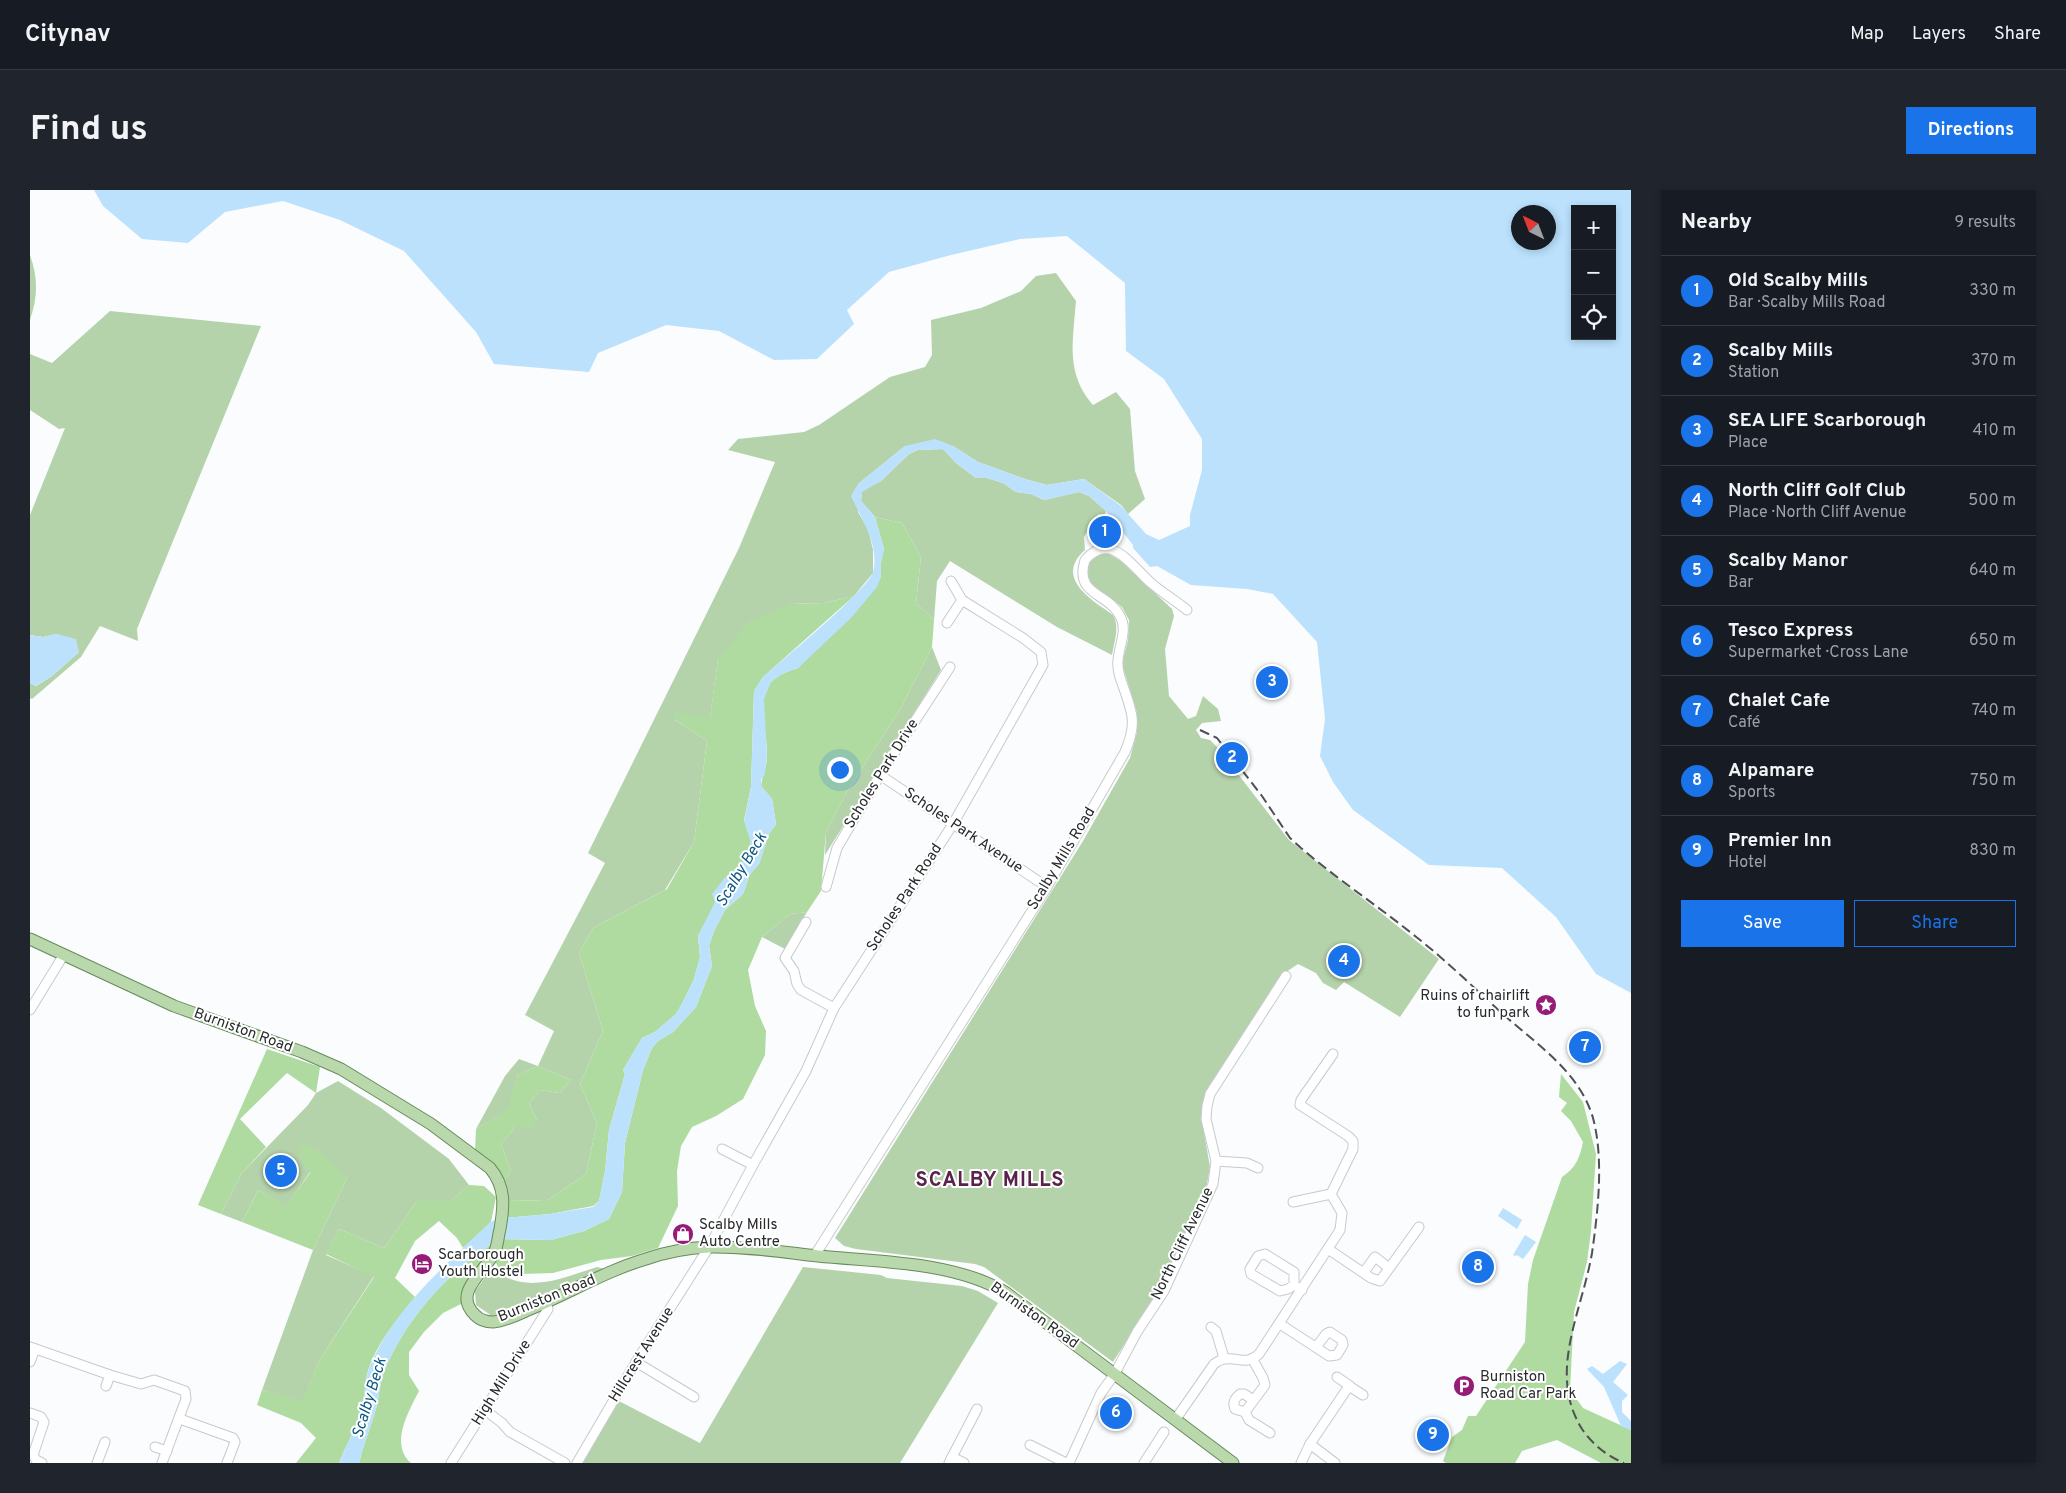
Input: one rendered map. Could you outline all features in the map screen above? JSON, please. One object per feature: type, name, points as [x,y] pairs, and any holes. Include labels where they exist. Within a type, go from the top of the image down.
[{"type":"main road","name":"Burniston Road","points":[[30,939],[174,1006],[302,1052],[359,1079],[431,1124],[490,1168],[497,1176],[503,1193],[503,1209],[497,1244],[490,1259],[470,1286],[467,1300],[472,1312],[483,1320],[490,1322],[501,1320],[546,1303],[645,1259],[681,1250],[709,1247],[754,1249],[954,1271],[990,1284],[1005,1292],[1232,1463]]},
{"type":"street","name":"Scalby Mills Road","points":[[815,1255],[1047,887],[1125,752],[1133,733],[1132,715],[1118,669],[1124,624],[1117,611],[1088,588],[1082,576],[1084,560],[1097,550],[1113,549],[1151,583],[1187,610]]},
{"type":"street","name":"Scholes Park Road","points":[[709,1247],[806,1071],[834,1008],[953,824],[1042,665],[1041,652],[1023,638],[962,600],[951,581]]},
{"type":"street","points":[[947,623],[962,600]]},
{"type":"street","name":"Scholes Park Drive","points":[[826,888],[837,848],[880,774],[950,667]]},
{"type":"street","name":"Scholes Park Avenue","points":[[880,774],[1047,887]]},
{"type":"street","points":[[806,922],[785,958],[794,971],[796,984],[801,990],[834,1008]]},
{"type":"street","points":[[30,1010],[63,956]]},
{"type":"street","name":"North Cliff Avenue","points":[[1068,1463],[1106,1384],[1114,1375],[1137,1332],[1164,1291],[1213,1184],[1216,1161],[1206,1119],[1210,1094],[1286,976]]},
{"type":"street","points":[[1331,1194],[1353,1149],[1353,1141],[1300,1105],[1301,1100],[1333,1054]]},
{"type":"street","points":[[722,1149],[753,1165]]},
{"type":"street","points":[[1216,1161],[1246,1163],[1258,1168]]},
{"type":"street","points":[[1293,1202],[1331,1194]]},
{"type":"street","points":[[1175,1420],[1214,1364],[1224,1358],[1245,1361],[1253,1360],[1260,1354],[1340,1230],[1342,1213],[1331,1194]]},
{"type":"street","points":[[1328,1249],[1380,1281],[1419,1227]]},
{"type":"street","name":"Hillcrest Avenue","points":[[577,1463],[636,1362],[709,1247]]},
{"type":"street","points":[[1265,1254],[1294,1272],[1294,1285],[1288,1290],[1280,1291],[1251,1274],[1250,1270],[1258,1256],[1265,1254]]},
{"type":"street","points":[[1364,1272],[1375,1257],[1390,1268]]},
{"type":"street","points":[[1294,1285],[1302,1290]]},
{"type":"street","name":"High Mill Drive","points":[[451,1463],[548,1309],[546,1303]]},
{"type":"street","points":[[1280,1324],[1316,1347]]},
{"type":"street","points":[[1211,1328],[1216,1331],[1224,1358]]},
{"type":"street","points":[[30,1362],[32,1348],[141,1384],[154,1380],[185,1391],[186,1399],[180,1419],[162,1463]]},
{"type":"street","points":[[1245,1412],[1252,1399],[1264,1385],[1263,1378],[1253,1360]]},
{"type":"street","points":[[636,1362],[694,1396]]},
{"type":"street","points":[[106,1386],[110,1375]]},
{"type":"street","points":[[1337,1376],[1363,1395]]},
{"type":"street","points":[[1301,1463],[1310,1444],[1350,1386]]},
{"type":"street","points":[[1252,1399],[1244,1394],[1240,1394],[1235,1399],[1235,1409],[1245,1412],[1249,1420],[1270,1433]]},
{"type":"street","points":[[964,1463],[950,1460],[977,1409]]},
{"type":"street","points":[[485,1410],[510,1432],[565,1463]]},
{"type":"street","points":[[30,1413],[41,1417],[44,1422],[33,1455],[36,1460],[42,1463]]},
{"type":"street","points":[[180,1419],[232,1438],[234,1442],[227,1463]]},
{"type":"street","points":[[1144,1463],[1164,1432]]},
{"type":"street","points":[[97,1463],[105,1442]]},
{"type":"street","points":[[1310,1444],[1335,1463]]},
{"type":"street","points":[[1030,1445],[1068,1463]]},
{"type":"street","points":[[155,1447],[167,1451]]},
{"type":"green space","points":[[30,255],[36,287],[30,320]]},
{"type":"green space","points":[[1056,273],[1076,301],[1073,356],[1078,381],[1093,405],[1116,392],[1130,409],[1135,471],[1145,499],[1128,514],[1121,505],[1084,479],[1047,485],[978,462],[953,446],[905,446],[858,484],[858,512],[868,529],[873,550],[873,573],[854,596],[824,603],[790,604],[718,659],[710,718],[675,720],[707,741],[694,842],[665,890],[593,928],[579,953],[603,1031],[580,1084],[597,1123],[586,1174],[546,1201],[509,1200],[503,1183],[511,1171],[501,1144],[516,1126],[537,1120],[529,1103],[540,1090],[560,1093],[571,1080],[538,1066],[554,1031],[525,1015],[605,863],[588,853],[739,548],[775,462],[728,450],[738,439],[804,432],[819,425],[890,377],[925,367],[932,355],[931,320],[981,308],[1021,291],[1036,276]]},
{"type":"green space","points":[[110,311],[261,326],[137,629],[138,641],[100,626],[81,657],[32,699],[30,698],[30,683],[36,686],[52,676],[79,652],[57,634],[43,637],[30,635],[30,515],[65,428],[59,429],[30,410],[30,354],[52,363]]},
{"type":"green space","points":[[943,449],[956,463],[976,478],[987,478],[1003,483],[1016,492],[1031,494],[1044,500],[1079,492],[1089,496],[1106,511],[1104,517],[1099,514],[1094,520],[1097,522],[1095,527],[1091,525],[1084,537],[1085,550],[1076,560],[1073,570],[1080,588],[1087,596],[1113,615],[1115,619],[1116,635],[1112,655],[1057,627],[950,561],[937,581],[934,620],[916,603],[921,557],[902,523],[875,517],[861,501],[862,491],[881,481],[909,454],[918,450]]},
{"type":"green space","points":[[875,517],[902,523],[921,557],[916,603],[934,620],[932,647],[901,708],[848,790],[826,832],[821,891],[807,912],[790,914],[762,937],[748,970],[755,1006],[766,1031],[765,1055],[743,1099],[716,1116],[692,1127],[681,1146],[677,1171],[678,1206],[658,1248],[632,1256],[601,1260],[553,1273],[521,1274],[498,1267],[495,1261],[500,1239],[551,1240],[584,1231],[609,1219],[622,1192],[625,1143],[643,1070],[652,1048],[658,1041],[673,1032],[696,1007],[712,966],[709,946],[714,931],[725,910],[743,894],[750,874],[759,864],[769,834],[776,824],[772,799],[761,786],[767,756],[763,709],[766,691],[770,683],[776,678],[798,668],[881,577],[881,562],[884,549]]},
{"type":"green space","points":[[1106,552],[1121,561],[1172,609],[1174,616],[1165,649],[1169,696],[1188,719],[1196,716],[1203,696],[1218,709],[1221,721],[1202,723],[1196,730],[1201,738],[1210,740],[1217,747],[1289,840],[1439,959],[1400,1017],[1344,982],[1336,990],[1323,983],[1316,973],[1298,964],[1283,974],[1210,1085],[1205,1096],[1201,1115],[1210,1167],[1207,1184],[1164,1282],[1113,1362],[984,1267],[975,1264],[856,1249],[844,1246],[835,1238],[1083,841],[1130,758],[1137,732],[1137,713],[1122,664],[1128,640],[1129,620],[1122,607],[1092,585],[1087,574],[1088,565],[1095,556]]},
{"type":"green space","points":[[854,596],[763,677],[754,691],[751,787],[744,820],[751,842],[745,860],[724,879],[716,902],[698,936],[700,957],[694,979],[684,1000],[676,1014],[655,1032],[642,1038],[623,1070],[625,1074],[609,1130],[605,1171],[599,1201],[593,1206],[550,1214],[504,1218],[509,1200],[546,1201],[586,1174],[597,1123],[580,1084],[603,1031],[579,953],[593,928],[667,889],[694,842],[707,741],[675,720],[675,712],[710,717],[718,659],[748,622],[790,604],[824,603]]},
{"type":"green space","points":[[932,647],[941,670],[825,855],[826,832],[848,790],[901,708]]},
{"type":"green space","points":[[807,912],[785,949],[762,937],[790,914]]},
{"type":"green space","points":[[267,1049],[320,1067],[316,1093],[287,1073],[240,1119],[266,1147],[241,1174],[221,1214],[198,1205]]},
{"type":"green space","points":[[519,1059],[538,1066],[518,1075],[509,1110],[476,1129],[505,1076]]},
{"type":"green space","points":[[538,1066],[571,1080],[560,1093],[540,1090],[529,1103],[537,1120],[532,1128],[516,1126],[501,1144],[511,1171],[503,1183],[475,1151],[476,1129],[508,1110],[518,1075]]},
{"type":"green space","points":[[1561,1074],[1583,1102],[1596,1154],[1587,1262],[1574,1312],[1570,1390],[1583,1408],[1631,1430],[1631,1463],[1601,1463],[1557,1440],[1522,1451],[1515,1463],[1446,1463],[1443,1461],[1452,1437],[1462,1430],[1468,1416],[1476,1416],[1525,1342],[1528,1284],[1533,1260],[1562,1177],[1577,1162],[1583,1142],[1571,1121],[1561,1111],[1567,1103],[1559,1097]]},
{"type":"green space","points":[[338,1081],[381,1108],[449,1159],[469,1185],[451,1201],[417,1201],[384,1248],[339,1229],[326,1255],[374,1276],[319,1361],[303,1402],[262,1390],[313,1250],[347,1178],[299,1154],[310,1172],[287,1206],[258,1190],[242,1222],[221,1214],[241,1174],[308,1105],[316,1093]]},
{"type":"green space","points":[[303,1143],[321,1152],[347,1178],[313,1250],[242,1222],[258,1190],[287,1205],[310,1173],[299,1154]]},
{"type":"green space","points":[[469,1185],[484,1186],[496,1197],[491,1222],[463,1248],[457,1238],[439,1221],[415,1241],[395,1278],[415,1297],[390,1330],[374,1356],[368,1370],[363,1405],[354,1431],[339,1463],[296,1463],[316,1438],[301,1423],[257,1405],[262,1390],[303,1401],[319,1361],[374,1277],[326,1254],[339,1229],[384,1248],[417,1201],[451,1201]]},
{"type":"green space","points":[[493,1243],[463,1303],[443,1313],[424,1332],[409,1352],[409,1375],[419,1391],[406,1418],[401,1437],[405,1455],[411,1463],[359,1463],[376,1407],[383,1375],[402,1336],[414,1318],[443,1285],[475,1256]]},
{"type":"green space","points":[[597,1267],[605,1269],[517,1308],[492,1316],[476,1305],[475,1291],[492,1268],[517,1281],[530,1283],[557,1280]]},
{"type":"green space","points":[[803,1267],[962,1286],[978,1291],[998,1303],[900,1463],[577,1463],[615,1399],[700,1443]]},
{"type":"water","name":"Scalby Beck","points":[[94,190],[1631,190],[1631,993],[1596,974],[1556,917],[1502,868],[1429,865],[1353,810],[1333,782],[1320,756],[1325,719],[1317,642],[1273,594],[1247,589],[1191,585],[1157,566],[1150,567],[1133,548],[1133,545],[1106,511],[1089,496],[1079,492],[1044,500],[1031,494],[1016,492],[1003,483],[987,478],[976,478],[956,463],[943,449],[918,450],[909,454],[881,481],[862,492],[861,501],[875,517],[884,549],[881,562],[881,577],[877,587],[851,618],[798,668],[782,674],[771,682],[764,699],[767,756],[765,774],[761,780],[761,786],[772,799],[776,824],[769,834],[759,864],[750,874],[743,894],[725,910],[714,931],[709,946],[712,966],[696,1007],[673,1032],[658,1041],[652,1048],[643,1070],[625,1143],[622,1192],[609,1219],[584,1231],[551,1240],[500,1239],[504,1218],[550,1214],[593,1207],[599,1201],[605,1171],[609,1130],[625,1074],[623,1070],[642,1038],[655,1032],[676,1014],[684,1000],[694,979],[700,957],[698,936],[715,902],[712,894],[724,879],[745,860],[751,842],[744,821],[751,787],[754,691],[763,677],[856,594],[868,581],[873,572],[874,552],[872,542],[851,496],[858,484],[905,446],[935,439],[953,446],[978,462],[1028,480],[1047,485],[1084,479],[1121,506],[1146,534],[1159,540],[1190,526],[1190,515],[1202,470],[1202,439],[1164,379],[1126,351],[1125,283],[1067,236],[1020,239],[889,272],[847,310],[854,324],[817,359],[774,360],[719,331],[666,325],[598,353],[589,372],[494,364],[476,332],[404,251],[340,220],[283,201],[225,212],[188,243],[142,239],[103,206]]},
{"type":"water","points":[[57,634],[76,639],[79,652],[52,676],[35,686],[30,683],[30,635],[43,637]]},
{"type":"water","points":[[1503,1208],[1522,1220],[1517,1229],[1498,1216]]},
{"type":"water","name":"Scalby Beck","points":[[497,1219],[493,1243],[475,1256],[443,1285],[414,1318],[402,1336],[383,1375],[376,1407],[359,1463],[339,1463],[360,1415],[369,1368],[394,1323],[440,1270],[491,1222]]},
{"type":"water","points":[[1525,1235],[1536,1242],[1523,1259],[1513,1255]]},
{"type":"water","points":[[1620,1361],[1627,1364],[1613,1382],[1628,1395],[1622,1401],[1622,1412],[1631,1421],[1631,1430],[1621,1426],[1604,1387],[1587,1369],[1592,1366],[1603,1374]]},
{"type":"railway","points":[[1200,730],[1217,738],[1262,796],[1290,838],[1329,871],[1438,955],[1544,1049],[1568,1074],[1587,1102],[1596,1134],[1599,1185],[1592,1253],[1570,1342],[1567,1386],[1572,1408],[1582,1429],[1590,1440],[1600,1449],[1624,1463]]},
{"type":"place","name":"Old Scalby Mills","points":[[1105,532]]},
{"type":"place","name":"SEA LIFE Scarborough","points":[[1272,682]]},
{"type":"place","name":"Scalby Mills","points":[[1232,758]]},
{"type":"place","name":"North Cliff Golf Club","points":[[1344,961]]},
{"type":"place","name":"Ruins of chairlift to fun park","points":[[1546,1005]]},
{"type":"place","name":"Chalet Cafe","points":[[1585,1047]]},
{"type":"place","name":"Scalby Manor","points":[[281,1171]]},
{"type":"place","name":"Scalby Mills Auto Centre","points":[[683,1234]]},
{"type":"place","name":"Scarborough Youth Hostel","points":[[422,1264]]},
{"type":"place","name":"Alpamare","points":[[1478,1267]]},
{"type":"place","name":"Burniston Road Car Park","points":[[1464,1386]]},
{"type":"place","name":"Tesco Express","points":[[1116,1413]]},
{"type":"place","name":"Premier Inn","points":[[1433,1435]]},
{"type":"district","name":"SCALBY MILLS","points":[[990,1181]]}]
